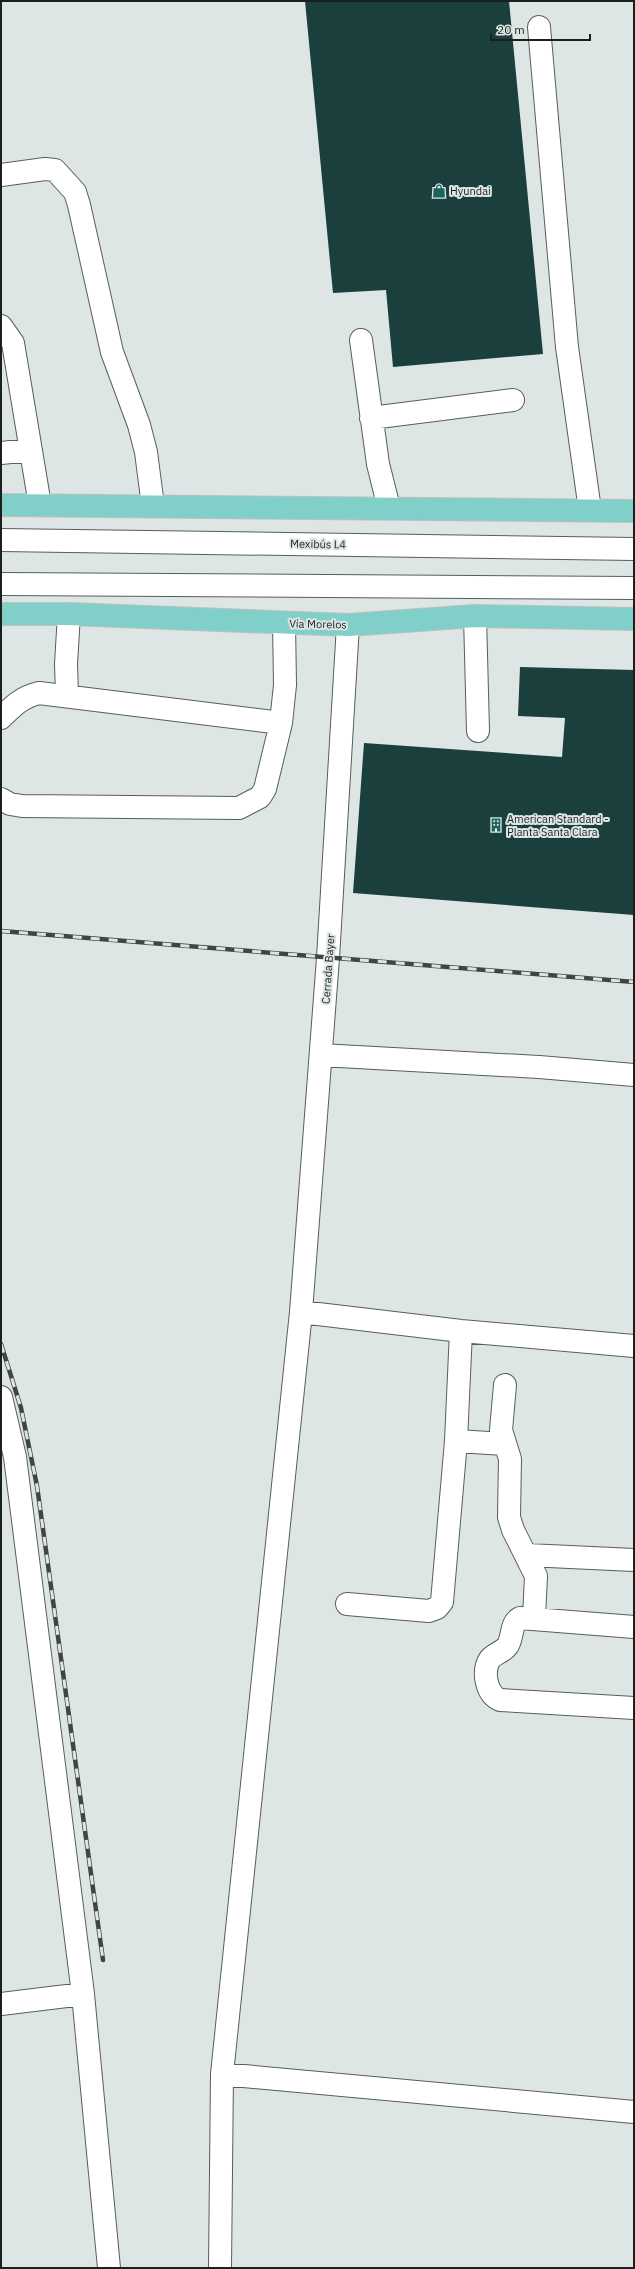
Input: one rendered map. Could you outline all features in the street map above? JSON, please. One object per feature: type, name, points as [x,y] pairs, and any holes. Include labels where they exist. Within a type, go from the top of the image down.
[{"type":"main road","points":[[1,505],[634,511]]},
{"type":"main road","name":"Vía Morelos","points":[[1,614],[69,614],[348,625],[475,616],[634,619]]},
{"type":"lane","points":[[539,27],[567,346],[590,510]]},
{"type":"lane","points":[[1,175],[45,169],[56,170],[75,192],[112,352],[139,425],[146,452],[153,506]]},
{"type":"lane","points":[[1,326],[13,343],[40,505]]},
{"type":"lane","points":[[361,340],[378,464],[389,508]]},
{"type":"lane","points":[[371,418],[513,400]]},
{"type":"lane","points":[[1,453],[31,450]]},
{"type":"lane","name":"Mexibús L4","points":[[1,540],[634,549]]},
{"type":"lane","points":[[1,584],[634,588]]},
{"type":"lane","points":[[67,695],[66,664],[69,614]]},
{"type":"lane","points":[[475,616],[478,731]]},
{"type":"lane","points":[[1,799],[10,804],[22,806],[239,808],[260,797],[265,789],[281,723],[285,685],[284,623]]},
{"type":"lane","name":"Cerrada Bayer","points":[[220,2268],[222,2074],[301,1312],[321,1055],[348,625]]},
{"type":"lane","points":[[1,718],[16,703],[27,696],[39,693],[67,695],[281,723]]},
{"type":"lane","points":[[321,1055],[539,1067],[634,1075]]},
{"type":"lane","points":[[301,1312],[461,1331],[634,1346]]},
{"type":"lane","points":[[346,1604],[429,1611],[440,1606],[442,1602],[456,1441],[461,1331]]},
{"type":"lane","points":[[505,1385],[501,1430],[504,1444],[510,1459],[510,1524],[527,1555],[536,1576],[534,1618]]},
{"type":"lane","points":[[1,1397],[15,1457],[83,1994],[109,2268]]},
{"type":"lane","points":[[456,1441],[504,1444]]},
{"type":"lane","points":[[527,1555],[634,1560]]},
{"type":"lane","points":[[634,1627],[520,1618],[515,1621],[508,1645],[490,1660],[488,1664],[487,1688],[492,1696],[500,1700],[634,1708]]},
{"type":"lane","points":[[1,2004],[83,1994]]},
{"type":"lane","points":[[222,2074],[634,2112]]},
{"type":"building","points":[[305,1],[509,1],[543,354],[393,367],[386,290],[333,293]]},
{"type":"building","name":"American Standard - Planta Santa Clara","points":[[520,667],[634,670],[634,915],[353,893],[364,743],[562,757],[565,718],[518,716]]},
{"type":"railway","points":[[1,931],[634,982]]},
{"type":"railway","points":[[1,1344],[21,1408],[37,1486],[103,1960]]},
{"type":"place","name":"Hyundai","points":[[439,191]]},
{"type":"place","name":"American Standard - Planta Santa Clara","points":[[496,825]]}]
